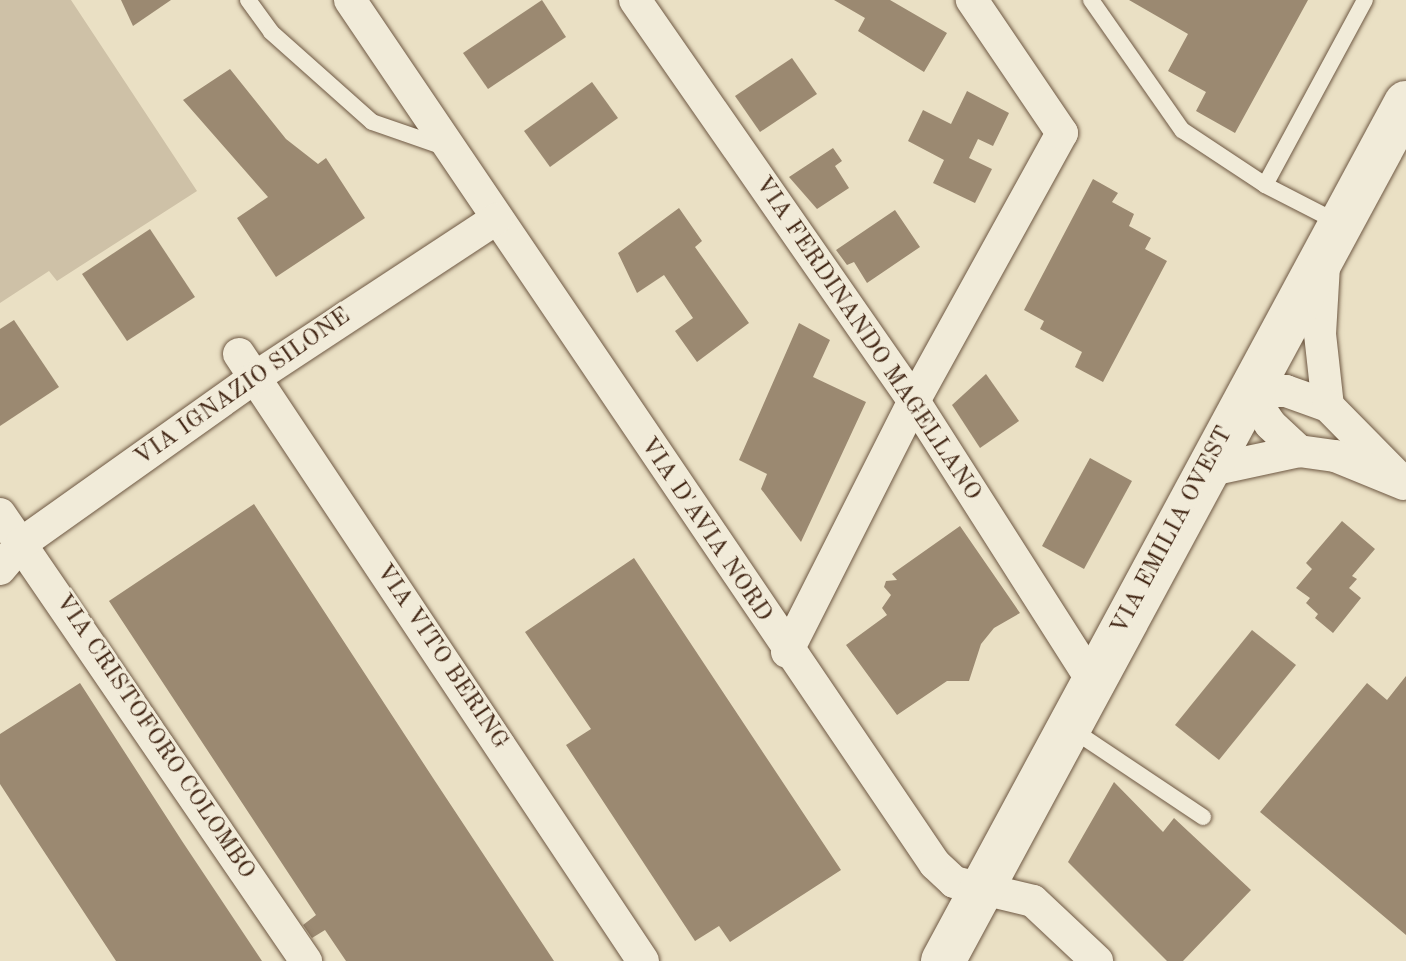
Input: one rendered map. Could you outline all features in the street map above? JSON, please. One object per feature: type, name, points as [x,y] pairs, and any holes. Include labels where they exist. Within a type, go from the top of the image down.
[{"type":"main road","name":"VIA EMILIA OVEST","points":[[943,961],[1406,103]]},
{"type":"street","name":"VIA D'AVIA NORD","points":[[350,0],[787,652],[935,864],[954,882],[1033,901],[1097,961]]},
{"type":"street","name":"VIA FERDINANDO MAGELLANO","points":[[635,0],[914,401],[1093,682]]},
{"type":"street","points":[[787,652],[914,401],[1062,133],[972,0]]},
{"type":"street","name":"VIA IGNAZIO SILONE","points":[[0,569],[22,543],[247,366],[496,219]]},
{"type":"street","points":[[1328,406],[1320,334],[1332,237]]},
{"type":"street","name":"VIA VITO BERING","points":[[247,366],[643,961]]},
{"type":"street","points":[[1248,391],[1286,391],[1328,406],[1405,484]]},
{"type":"street","points":[[1248,391],[1270,424],[1299,451]]},
{"type":"street","points":[[1206,471],[1299,451],[1335,456],[1405,484]]},
{"type":"street","name":"VIA CRISTOFORO COLOMBO","points":[[0,514],[306,961]]},
{"type":"lane","points":[[248,0],[271,32],[372,122],[449,149]]},
{"type":"lane","points":[[1091,0],[1182,130],[1265,185],[1332,237]]},
{"type":"lane","points":[[1265,185],[1365,0]]},
{"type":"lane","points":[[1069,727],[1203,817]]},
{"type":"shaded area","points":[[0,0],[71,0],[197,191],[57,281],[49,271],[0,303]]},
{"type":"building","points":[[121,0],[171,0],[133,26]]},
{"type":"building","points":[[542,0],[566,37],[488,89],[463,53]]},
{"type":"building","points":[[834,0],[890,0],[947,33],[924,72],[858,31],[865,18]]},
{"type":"building","points":[[1129,0],[1308,0],[1235,133],[1196,111],[1206,92],[1168,71],[1188,34]]},
{"type":"building","points":[[792,58],[817,94],[760,132],[735,96]]},
{"type":"building","points":[[230,69],[286,139],[318,164],[326,158],[365,218],[276,277],[237,218],[268,197],[183,100]]},
{"type":"building","points":[[592,82],[618,118],[550,167],[524,131]]},
{"type":"building","points":[[967,91],[1009,113],[993,146],[978,139],[969,158],[992,169],[975,203],[933,183],[944,160],[908,141],[923,110],[951,124]]},
{"type":"building","points":[[833,148],[842,161],[835,166],[849,188],[817,209],[789,177]]},
{"type":"building","points":[[1093,179],[1118,193],[1112,202],[1134,214],[1129,226],[1151,238],[1145,249],[1167,261],[1103,382],[1075,367],[1082,352],[1040,329],[1044,321],[1024,310]]},
{"type":"building","points":[[679,208],[702,241],[695,247],[749,323],[697,362],[675,331],[693,318],[664,275],[637,293],[618,253]]},
{"type":"building","points":[[895,210],[920,247],[867,283],[854,262],[847,265],[836,250]]},
{"type":"building","points":[[150,229],[195,297],[127,341],[82,274]]},
{"type":"building","points":[[14,320],[59,387],[0,426],[0,329]]},
{"type":"building","points":[[799,323],[830,340],[813,377],[866,402],[801,542],[761,489],[767,474],[739,460]]},
{"type":"building","points":[[986,374],[1019,421],[980,448],[952,405]]},
{"type":"building","points":[[1090,458],[1132,481],[1084,569],[1042,546]]},
{"type":"building","points":[[254,504],[554,961],[346,961],[325,930],[312,938],[303,925],[316,915],[109,601]]},
{"type":"building","points":[[1342,521],[1375,549],[1352,576],[1357,579],[1349,588],[1361,598],[1333,633],[1315,618],[1318,614],[1306,603],[1310,598],[1296,588],[1312,569],[1306,563]]},
{"type":"building","points":[[960,526],[1020,613],[994,628],[981,644],[969,681],[947,681],[897,715],[846,645],[887,615],[882,608],[891,595],[884,587],[886,581],[897,580],[892,574]]},
{"type":"building","points":[[634,558],[841,870],[730,942],[719,926],[695,941],[566,745],[591,729],[525,632]]},
{"type":"building","points":[[1252,630],[1296,665],[1219,760],[1175,725]]},
{"type":"building","points":[[1406,676],[1406,935],[1260,812],[1367,683],[1387,700]]},
{"type":"building","points":[[80,683],[262,961],[116,961],[37,841],[0,784],[0,734]]},
{"type":"building","points":[[1114,782],[1163,832],[1174,818],[1251,890],[1183,961],[1167,961],[1068,862]]}]
